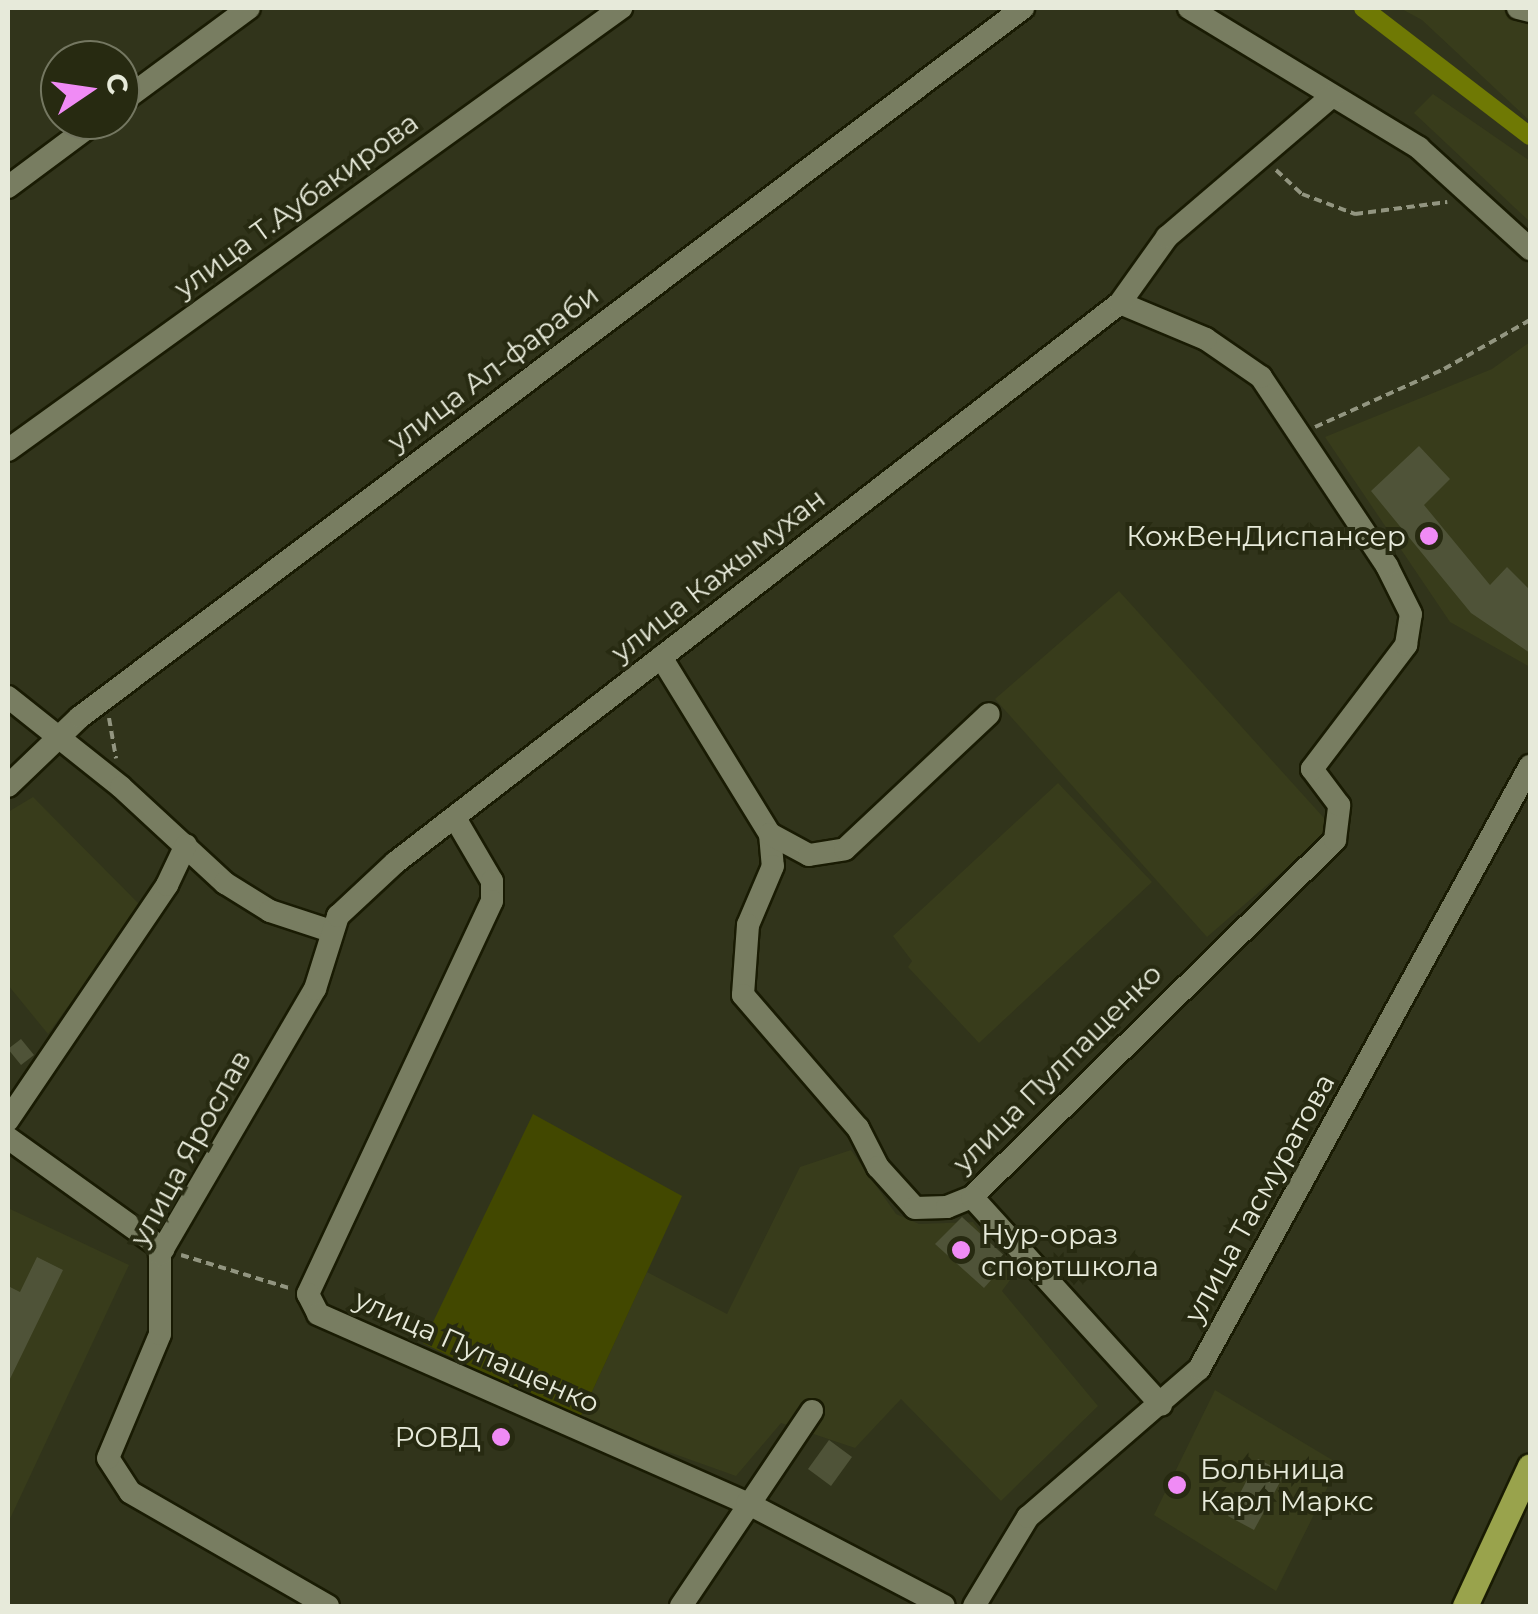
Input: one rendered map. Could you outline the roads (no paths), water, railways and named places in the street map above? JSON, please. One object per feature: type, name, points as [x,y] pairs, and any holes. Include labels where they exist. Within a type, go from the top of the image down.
[{"type":"main road","points":[[1465,1606],[1530,1466]]},
{"type":"street","name":"улица Т.Аубакирова","points":[[8,450],[620,8]]},
{"type":"street","name":"улица Ал-фараби","points":[[8,786],[106,697],[1023,8]]},
{"type":"street","points":[[1189,8],[1265,49],[1331,97],[1419,148],[1530,248]]},
{"type":"street","points":[[1518,8],[1530,11]]},
{"type":"street","points":[[140,88],[244,9]]},
{"type":"street","name":"улица Кажымухан","points":[[356,898],[660,657],[1120,303],[1167,237],[1331,97]]},
{"type":"street","points":[[8,187],[71,140]]},
{"type":"street","name":"улица Пулпащенко","points":[[770,834],[773,866],[748,925],[743,995],[858,1128],[878,1167],[915,1208],[947,1207],[972,1197],[1335,840],[1339,805],[1312,769],[1406,645],[1411,614],[1387,566],[1261,378],[1206,339],[1120,303]]},
{"type":"street","points":[[660,657],[770,834],[808,855],[845,849],[989,714]]},
{"type":"street","points":[[8,698],[121,787],[225,883],[270,911],[330,931]]},
{"type":"street","name":"улица Тасмуратова","points":[[974,1606],[1028,1516],[1199,1369],[1530,766]]},
{"type":"street","name":"улица Пупащенко","points":[[455,818],[492,881],[492,901],[308,1294],[318,1314],[748,1503],[944,1606]]},
{"type":"street","points":[[8,1120],[167,885],[186,845]]},
{"type":"street","name":"улица Ярослав","points":[[328,1606],[130,1492],[108,1458],[160,1334],[155,1279],[162,1249],[315,989],[330,931],[356,898]]},
{"type":"street","points":[[8,1138],[162,1249]]},
{"type":"street","points":[[972,1197],[1161,1404]]},
{"type":"street","points":[[682,1606],[812,1412]]},
{"type":"waterway","points":[[1363,8],[1530,136]]},
{"type":"place","name":"КожВенДиспансер","points":[[1429,536]]},
{"type":"place","name":"Нур-ораз спортшкола","points":[[961,1250]]},
{"type":"place","name":"РОВД","points":[[501,1437]]},
{"type":"place","name":"Больница Карл Маркс","points":[[1177,1485]]}]
